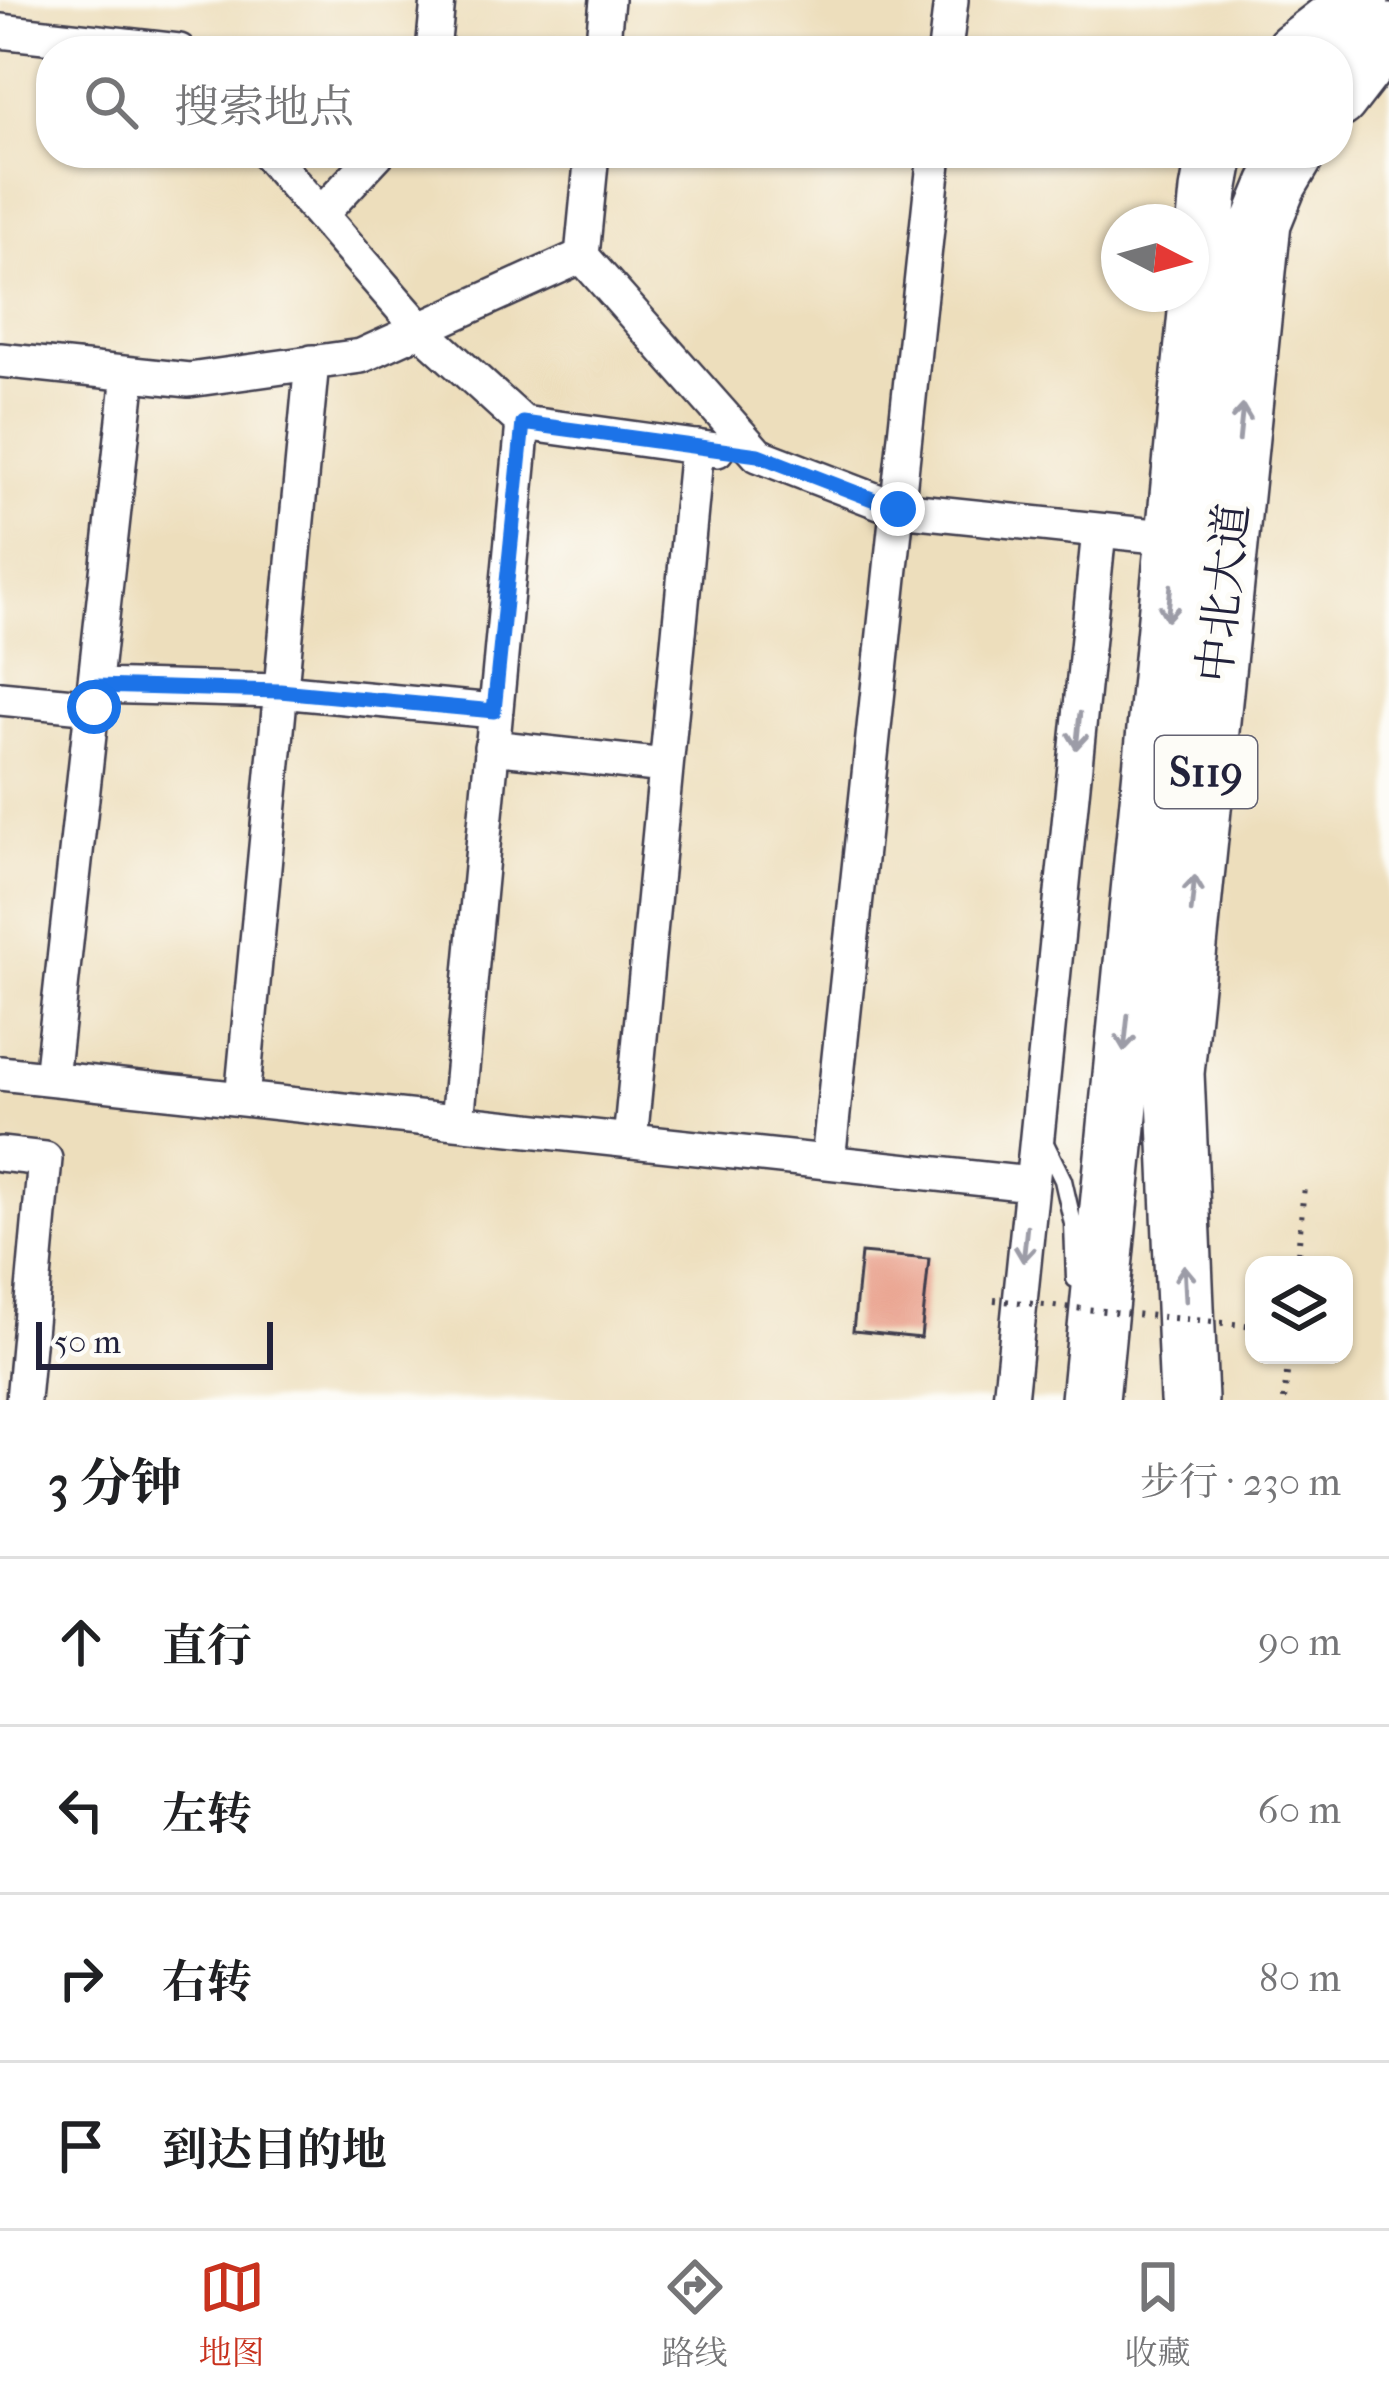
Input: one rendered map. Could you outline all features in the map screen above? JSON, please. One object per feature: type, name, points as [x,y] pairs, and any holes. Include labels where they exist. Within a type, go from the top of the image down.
[{"type":"highway","points":[[1313,36],[1360,0]]},
{"type":"highway","points":[[1353,80],[1389,33]]},
{"type":"highway","name":"中北大道","points":[[1090,1400],[1213,168]]},
{"type":"highway","name":"中北大道","points":[[1190,1400],[1175,1073],[1262,222],[1288,168]]},
{"type":"street","points":[[434,36],[438,0]]},
{"type":"street","points":[[603,36],[607,0]]},
{"type":"street","points":[[946,36],[950,0]]},
{"type":"street","points":[[0,31],[44,36]]},
{"type":"street","points":[[280,168],[420,329],[523,423],[758,455],[898,509],[1175,538]]},
{"type":"street","points":[[321,214],[364,168]]},
{"type":"street","points":[[591,168],[582,256],[758,455]]},
{"type":"street","points":[[828,1161],[933,168]]},
{"type":"street","points":[[0,360],[189,380],[361,356],[582,256]]},
{"type":"street","points":[[242,1099],[312,362]]},
{"type":"street","points":[[50,1078],[129,374]]},
{"type":"street","points":[[457,1122],[523,423]]},
{"type":"street","points":[[630,1141],[697,447]]},
{"type":"street","points":[[1010,1400],[1100,531]]},
{"type":"street","points":[[0,698],[280,691],[494,711]]},
{"type":"street","points":[[491,747],[665,766]]},
{"type":"street","points":[[0,1072],[1031,1184]]},
{"type":"street","points":[[0,1154],[45,1159],[22,1400]]},
{"type":"lane","points":[[1036,1125],[1064,1180],[1073,1224],[1075,1286]]},
{"type":"path","points":[[1298,1256],[1304,1186]]},
{"type":"path","points":[[994,1300],[1245,1325]]},
{"type":"path","points":[[1284,1400],[1288,1364]]},
{"type":"building","points":[[861,1253],[929,1259],[921,1338],[853,1331]]},
{"type":"route","points":[[94,707],[96,686],[280,691],[494,711],[523,423],[758,455],[898,509]]}]
